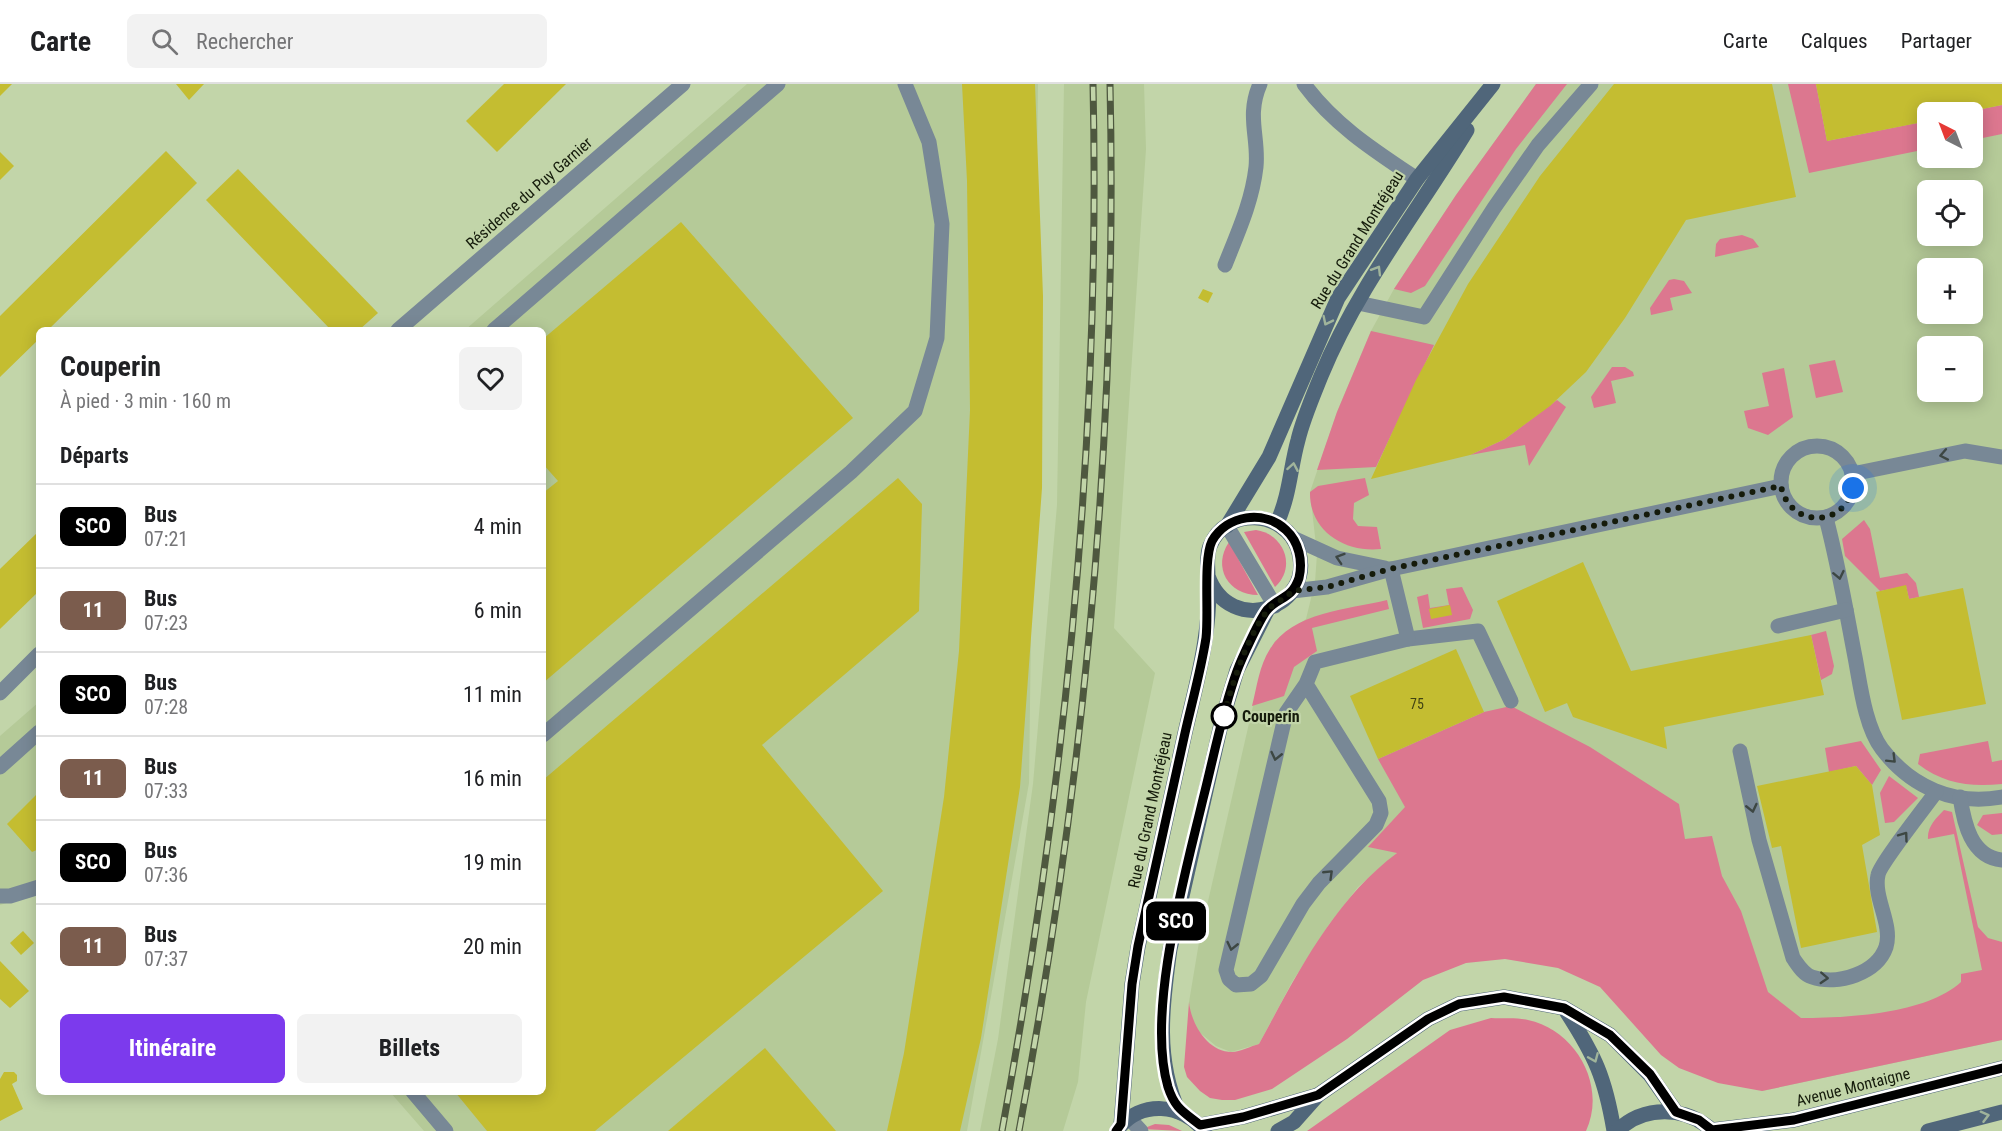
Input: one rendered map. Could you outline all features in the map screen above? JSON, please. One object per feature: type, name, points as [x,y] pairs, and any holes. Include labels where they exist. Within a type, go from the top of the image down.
[{"type":"street","name":"Rue du Grand Montréjeau","points":[[1122,1124],[1132,984],[1138,946],[1206,638],[1209,548],[1227,526],[1269,457],[1338,298],[1417,179],[1494,84]]},
{"type":"street","name":"Rue du Grand Montréjeau","points":[[1277,523],[1288,499],[1298,440],[1321,376],[1338,338],[1494,84]]},
{"type":"street","points":[[1179,1112],[1168,1087],[1163,1052],[1164,987],[1170,949],[1222,720],[1237,670],[1271,607],[1292,591],[1299,577],[1300,561],[1293,538],[1277,523],[1263,518],[1248,517],[1227,526]]},
{"type":"street","points":[[1208,576],[1219,596],[1231,605],[1253,611],[1271,607]]},
{"type":"street","points":[[1278,1131],[1294,1122],[1318,1095],[1428,1019],[1459,1004],[1504,997],[1564,1008],[1610,1035],[1650,1074],[1676,1112]]},
{"type":"street","points":[[1564,1008],[1592,1051],[1606,1087],[1616,1131],[1642,1115],[1676,1112],[1699,1120],[1712,1130]]},
{"type":"street","name":"Avenue Montaigne","points":[[1712,1130],[1794,1120],[2002,1068]]},
{"type":"street","points":[[1122,1124],[1138,1113],[1159,1108],[1179,1112],[1202,1128],[1318,1095]]},
{"type":"street","points":[[1928,1131],[2002,1112]]},
{"type":"lane","name":"Résidence du Puy Garnier","points":[[401,327],[683,84]]},
{"type":"lane","points":[[497,327],[779,84]]},
{"type":"lane","points":[[546,732],[851,472],[915,411],[937,338],[942,224],[929,142],[905,84]]},
{"type":"lane","points":[[1225,265],[1250,203],[1256,164],[1251,124],[1260,84]]},
{"type":"lane","points":[[1304,84],[1325,111],[1344,128],[1417,179]]},
{"type":"lane","points":[[1358,303],[1424,317],[1532,154],[1591,84]]},
{"type":"lane","points":[[1809,447],[1824,447],[1838,452],[1847,462],[1852,474],[1853,488],[1848,501],[1839,512],[1826,518],[1812,518],[1799,514],[1788,505],[1781,486],[1782,473],[1788,461],[1797,452],[1809,447]]},
{"type":"lane","points":[[1852,474],[1965,451],[2002,457]]},
{"type":"lane","points":[[1292,591],[1327,587],[1390,569],[1781,486]]},
{"type":"lane","points":[[1826,518],[1867,713],[1881,748],[1906,774],[1940,795],[1985,801],[2002,797]]},
{"type":"lane","points":[[1227,526],[1271,607]]},
{"type":"lane","points":[[1293,538],[1337,558],[1390,569]]},
{"type":"lane","points":[[1390,569],[1408,639]]},
{"type":"lane","points":[[1778,626],[1846,610]]},
{"type":"lane","points":[[1306,684],[1379,801],[1381,813],[1376,825],[1319,884],[1303,904],[1261,976],[1251,984],[1236,985],[1229,979],[1226,970],[1286,713],[1306,684],[1315,662],[1408,639],[1478,631],[1511,701]]},
{"type":"lane","points":[[0,693],[36,657]]},
{"type":"lane","points":[[0,768],[36,735]]},
{"type":"lane","points":[[1740,751],[1759,840],[1793,958],[1800,969],[1812,977],[1847,978],[1871,967],[1880,958],[1888,939],[1877,893],[1878,873],[1936,792]]},
{"type":"lane","points":[[1960,798],[1965,824],[1977,848],[2002,860]]},
{"type":"lane","points":[[0,896],[10,896],[36,888]]},
{"type":"lane","points":[[415,1095],[447,1131]]},
{"type":"lane","points":[[1122,1124],[1141,1131]]},
{"type":"shaded area","points":[[747,84],[1038,84],[1029,783],[967,1131],[424,1131],[393,1095],[546,1095],[546,327],[468,327]]},
{"type":"shaded area","points":[[1064,84],[1144,84],[1146,149],[1114,628],[1155,673],[1086,1002],[1078,1082],[1063,1131],[980,1131],[998,1039],[1033,784],[1057,505]]},
{"type":"shaded area","points":[[1536,84],[2002,84],[2002,1040],[1762,1091],[1706,873],[1369,847],[1398,852],[1358,887],[1330,923],[1292,982],[1259,1044],[1231,1052],[1216,1046],[1198,1031],[1191,1017],[1189,1002],[1200,936],[1262,667],[1275,641],[1306,619],[1315,582],[1317,554],[1310,492],[1337,412],[1371,331],[1394,289],[1456,195]]},
{"type":"shaded area","points":[[1536,84],[1567,84],[1516,149],[1425,286],[1411,293],[1394,289],[1456,195]]},
{"type":"shaded area","points":[[1788,84],[1816,84],[1827,141],[1917,123],[1917,151],[1809,173]]},
{"type":"shaded area","points":[[2002,105],[2002,134],[1983,138],[1983,109]]},
{"type":"shaded area","points":[[1742,235],[1753,239],[1759,247],[1715,257],[1716,244],[1720,239]]},
{"type":"shaded area","points":[[1669,280],[1684,281],[1692,293],[1670,298],[1673,310],[1651,315],[1650,308]]},
{"type":"shaded area","points":[[1371,331],[1434,345],[1376,467],[1317,470],[1337,412]]},
{"type":"shaded area","points":[[1835,360],[1843,392],[1816,398],[1809,365]]},
{"type":"shaded area","points":[[1612,367],[1625,367],[1633,372],[1634,376],[1611,381],[1616,403],[1594,408],[1591,397]]},
{"type":"shaded area","points":[[1784,368],[1793,417],[1768,435],[1748,428],[1744,411],[1769,406],[1762,373]]},
{"type":"shaded area","points":[[1557,400],[1566,407],[1529,466],[1525,445],[1470,455],[1505,439]]},
{"type":"shaded area","points":[[1365,478],[1369,495],[1354,503],[1353,519],[1358,526],[1377,527],[1381,549],[1355,547],[1332,537],[1316,518],[1311,506],[1310,492],[1318,486]]},
{"type":"shaded area","points":[[1864,520],[1870,529],[1880,578],[1907,573],[1916,583],[1919,597],[1909,599],[1906,586],[1880,591],[1845,556],[1842,539]]},
{"type":"shaded area","points":[[1256,530],[1274,538],[1284,552],[1285,570],[1282,579],[1275,587],[1244,532]]},
{"type":"shaded area","points":[[1229,542],[1258,595],[1238,590],[1226,578],[1222,561]]},
{"type":"shaded area","points":[[1462,587],[1473,610],[1470,619],[1423,628],[1417,597],[1428,594],[1430,608],[1449,605],[1446,589]]},
{"type":"shaded area","points":[[1387,600],[1389,609],[1312,628],[1317,651],[1294,667],[1284,696],[1252,706],[1263,662],[1270,649],[1292,627],[1323,614]]},
{"type":"shaded area","points":[[1826,631],[1834,666],[1832,674],[1821,680],[1811,635]]},
{"type":"shaded area","points":[[36,705],[36,894],[0,905],[0,736]]},
{"type":"shaded area","points":[[1511,706],[1590,747],[1679,804],[1685,839],[1712,836],[1722,876],[1741,911],[1768,992],[1801,1018],[1863,1015],[1907,1007],[1946,993],[1961,982],[1961,974],[1982,970],[1954,834],[1928,839],[1931,827],[1938,816],[1944,810],[1952,812],[1978,927],[1988,938],[2002,942],[2002,1040],[1762,1091],[1718,1083],[1679,1068],[1661,1055],[1600,987],[1558,968],[1505,959],[1466,963],[1423,980],[1347,1039],[1272,1089],[1235,1100],[1210,1098],[1200,1091],[1187,1077],[1184,1067],[1189,1002],[1197,1027],[1208,1042],[1215,1047],[1232,1052],[1259,1044],[1302,965],[1335,916],[1374,872],[1397,853],[1368,847],[1405,807],[1378,759],[1484,712]]},
{"type":"shaded area","points":[[1861,741],[1881,770],[1872,785],[1856,766],[1829,772],[1825,748]]},
{"type":"shaded area","points":[[1988,741],[1992,762],[2002,760],[2002,784],[1958,783],[1938,776],[1918,764],[1920,754]]},
{"type":"shaded area","points":[[1889,776],[1918,798],[1894,822],[1885,823],[1880,793]]},
{"type":"shaded area","points":[[2002,813],[2002,834],[1992,835],[1977,825],[1983,815]]},
{"type":"shaded area","points":[[1491,1018],[1523,1019],[1545,1026],[1560,1035],[1573,1048],[1583,1062],[1590,1079],[1593,1096],[1592,1114],[1586,1131],[1307,1131],[1450,1030]]},
{"type":"shaded area","points":[[1155,1124],[1169,1125],[1182,1131],[1142,1129]]},
{"type":"building","points":[[0,84],[12,84],[0,96]]},
{"type":"building","points":[[176,84],[204,84],[189,100]]},
{"type":"building","points":[[504,84],[566,84],[497,152],[466,121]]},
{"type":"building","points":[[962,84],[1035,84],[1043,296],[1042,488],[1020,787],[981,1038],[960,1131],[887,1131],[904,1053],[944,797],[959,651],[970,410],[967,181]]},
{"type":"building","points":[[1614,84],[1772,84],[1796,197],[1686,220],[1625,318],[1586,372],[1550,406],[1505,439],[1470,455],[1371,479],[1416,380],[1468,284],[1540,176]]},
{"type":"building","points":[[1816,84],[2002,84],[2002,105],[1983,109],[1983,102],[1917,102],[1917,123],[1827,141]]},
{"type":"building","points":[[166,151],[197,183],[51,327],[36,327],[36,342],[0,377],[0,316]]},
{"type":"building","points":[[0,152],[14,166],[0,180]]},
{"type":"building","points":[[238,169],[378,313],[362,327],[328,327],[206,200]]},
{"type":"building","points":[[681,222],[853,418],[546,680],[546,491],[558,481],[546,467],[546,336]]},
{"type":"building","points":[[1203,289],[1213,293],[1208,303],[1198,298]]},
{"type":"building","points":[[898,478],[922,504],[919,611],[762,745],[883,891],[595,1131],[487,1131],[457,1095],[546,1095],[546,777]]},
{"type":"building","points":[[36,534],[36,594],[0,629],[0,569]]},
{"type":"building","points":[[1583,562],[1631,671],[1811,635],[1824,695],[1664,727],[1667,749],[1573,717],[1567,703],[1545,712],[1497,601]]},
{"type":"building","points":[[1906,585],[1909,599],[1963,588],[1986,704],[1902,720],[1876,592]]},
{"type":"building","points":[[1450,605],[1452,615],[1431,619],[1429,609]]},
{"type":"building","points":[[1456,649],[1484,712],[1378,759],[1350,696]]},
{"type":"building","points":[[1856,766],[1872,785],[1880,835],[1862,845],[1877,932],[1801,948],[1781,846],[1772,848],[1757,786]]},
{"type":"building","points":[[36,795],[36,850],[32,852],[7,824]]},
{"type":"building","points":[[23,931],[34,943],[21,955],[10,943]]},
{"type":"building","points":[[0,961],[29,991],[10,1008],[0,999]]},
{"type":"building","points":[[765,1048],[836,1131],[668,1131]]},
{"type":"building","points":[[4,1072],[14,1072],[17,1075],[17,1081],[12,1084],[23,1109],[0,1121],[0,1079]]},
{"type":"railway","points":[[1002,1131],[1044,872],[1061,741],[1074,610],[1091,347],[1094,215],[1093,84]]},
{"type":"railway","points":[[1019,1131],[1042,1002],[1061,872],[1092,610],[1102,478],[1108,347],[1111,215],[1110,84]]},
{"type":"bus line","name":"SCO","points":[[1116,1131],[1121,1124],[1129,1053],[1132,984],[1138,946],[1206,638],[1208,555],[1212,541],[1221,530],[1233,522],[1248,517],[1270,520],[1289,532],[1297,545],[1300,569],[1296,584],[1287,597],[1268,609],[1237,670],[1222,720],[1194,840],[1164,987],[1163,1052],[1168,1087],[1179,1112],[1191,1117],[1200,1125],[1243,1117],[1318,1095],[1428,1019],[1459,1004],[1504,997],[1564,1008],[1610,1035],[1650,1074],[1676,1112],[1699,1120],[1712,1130],[1738,1125],[1794,1120],[1833,1112],[2002,1068]]},
{"type":"place","name":"Couperin","points":[[1224,716]]},
{"type":"route","points":[[1224,716],[1222,720],[1237,670],[1268,609],[1281,602],[1292,591],[1327,587],[1390,569],[1781,486],[1788,505],[1793,510],[1805,517],[1819,519],[1839,512],[1848,501],[1853,488]]}]
